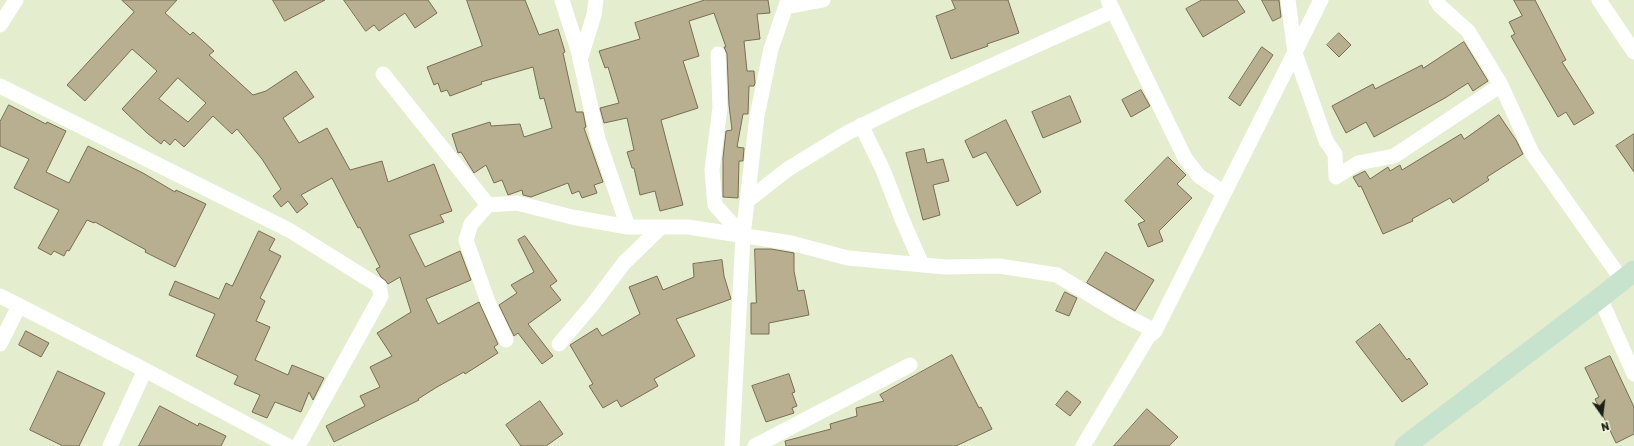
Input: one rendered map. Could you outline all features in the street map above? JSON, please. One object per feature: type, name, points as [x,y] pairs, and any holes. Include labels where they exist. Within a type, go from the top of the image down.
[{"type":"street","points":[[0,25],[16,0]]},
{"type":"street","points":[[562,0],[580,60],[598,139],[628,227]]},
{"type":"street","points":[[580,60],[594,15],[596,0]]},
{"type":"street","points":[[732,446],[743,236],[758,116],[771,50],[787,3],[823,0]]},
{"type":"street","points":[[1288,0],[1295,53],[1326,141],[1335,154],[1336,177],[1358,163],[1394,156],[1501,85]]},
{"type":"street","points":[[1083,446],[1148,337],[1155,330],[1321,0]]},
{"type":"street","points":[[1405,446],[1600,298],[1628,275],[1532,153],[1501,85],[1468,31],[1440,6],[1436,0]]},
{"type":"street","points":[[1599,0],[1634,52]]},
{"type":"street","points":[[747,201],[788,169],[861,125],[1111,6],[1185,158],[1199,176],[1224,193]]},
{"type":"street","points":[[718,54],[720,108],[712,170],[715,205],[743,236]]},
{"type":"street","points":[[383,74],[488,205]]},
{"type":"street","points":[[0,86],[289,230],[379,286],[381,296],[298,446]]},
{"type":"street","points":[[861,125],[884,170],[902,219],[922,265]]},
{"type":"street","points":[[506,340],[488,302],[466,240],[471,224],[488,205],[517,203],[572,217],[628,227],[688,227],[791,243],[848,258],[945,267],[999,266],[1057,275],[1120,312],[1155,330]]},
{"type":"street","points":[[559,344],[593,304],[624,263],[661,227]]},
{"type":"street","points":[[0,296],[145,370],[288,446]]},
{"type":"street","points":[[1600,298],[1634,374]]},
{"type":"street","points":[[0,344],[18,306]]},
{"type":"street","points":[[755,446],[910,365]]},
{"type":"street","points":[[110,446],[145,370]]},
{"type":"building","points":[[122,0],[177,0],[165,13],[190,35],[193,32],[214,51],[209,55],[253,95],[266,91],[296,71],[314,97],[283,118],[299,143],[327,128],[350,170],[382,161],[388,182],[434,164],[452,211],[440,215],[444,222],[409,235],[425,267],[460,251],[471,280],[426,299],[438,324],[479,302],[498,344],[494,347],[498,353],[465,374],[464,372],[437,387],[418,399],[419,400],[334,442],[326,426],[365,406],[360,396],[380,387],[370,367],[392,356],[377,333],[411,312],[400,277],[388,284],[381,277],[376,269],[380,267],[360,227],[358,228],[332,178],[301,195],[308,204],[297,213],[288,201],[281,207],[273,196],[281,189],[262,159],[237,129],[232,134],[213,116],[184,147],[175,139],[170,145],[164,140],[161,144],[147,133],[122,109],[157,71],[132,49],[85,101],[67,85],[134,12]],"holes":[[[178,78],[206,103],[188,122],[159,99]]]},
{"type":"building","points":[[273,0],[325,0],[285,21]]},
{"type":"building","points":[[344,0],[428,0],[437,13],[415,28],[405,13],[379,31],[374,25],[366,31]]},
{"type":"building","points":[[467,0],[525,0],[539,35],[558,29],[565,52],[563,53],[576,112],[583,112],[586,127],[584,128],[603,182],[594,185],[597,193],[582,198],[579,191],[572,194],[568,183],[531,197],[523,195],[522,190],[508,195],[502,180],[494,183],[486,165],[474,173],[461,152],[458,153],[452,134],[490,122],[491,126],[520,124],[524,137],[552,128],[544,98],[540,99],[533,67],[481,82],[482,84],[450,96],[447,90],[441,92],[438,83],[434,85],[427,67],[482,46]]},
{"type":"building","points":[[705,0],[768,0],[770,13],[757,14],[760,39],[744,41],[747,71],[754,71],[755,83],[754,86],[749,86],[748,114],[743,114],[737,147],[744,148],[743,161],[739,161],[738,198],[723,197],[723,158],[726,131],[732,130],[729,105],[727,54],[724,47],[726,47],[714,13],[689,21],[699,56],[683,61],[698,108],[661,120],[683,205],[660,211],[655,191],[640,195],[634,168],[632,168],[627,152],[634,150],[627,118],[604,123],[600,108],[619,103],[608,67],[605,68],[599,51],[640,39],[635,23]]},
{"type":"building","points":[[952,0],[1008,0],[1019,33],[951,59],[936,16],[955,9]]},
{"type":"building","points":[[1202,0],[1237,0],[1245,12],[1203,37],[1186,9]]},
{"type":"building","points":[[1262,0],[1279,0],[1281,17],[1273,21]]},
{"type":"building","points":[[1514,0],[1535,0],[1566,60],[1562,62],[1594,113],[1574,125],[1566,112],[1558,117],[1511,36],[1515,34],[1509,22],[1522,16]]},
{"type":"building","points":[[1339,33],[1351,45],[1339,57],[1327,45]]},
{"type":"building","points":[[1464,42],[1488,81],[1473,91],[1468,83],[1445,98],[1374,137],[1366,122],[1346,133],[1332,106],[1373,84],[1375,89],[1422,65],[1423,68]]},
{"type":"building","points":[[1262,47],[1273,55],[1240,106],[1229,98]]},
{"type":"building","points":[[1141,90],[1150,106],[1131,117],[1122,100]]},
{"type":"building","points":[[1070,96],[1081,122],[1043,138],[1032,112]]},
{"type":"building","points":[[9,105],[46,124],[47,122],[66,131],[46,172],[69,183],[88,146],[143,173],[175,192],[176,190],[206,204],[175,267],[145,252],[146,250],[95,222],[94,223],[87,220],[69,251],[67,250],[64,256],[54,251],[51,255],[38,248],[59,210],[14,188],[29,159],[0,146],[0,122]]},
{"type":"building","points":[[1499,115],[1516,140],[1523,154],[1487,177],[1489,180],[1453,203],[1450,198],[1412,219],[1413,221],[1383,234],[1361,186],[1359,187],[1353,177],[1365,171],[1370,179],[1388,167],[1390,171],[1400,165],[1402,170],[1461,134],[1464,139]]},
{"type":"building","points":[[1006,120],[1041,192],[1017,206],[986,152],[973,158],[965,141]]},
{"type":"building","points":[[1634,134],[1634,172],[1616,146]]},
{"type":"building","points":[[924,149],[927,163],[943,159],[949,181],[933,185],[940,215],[923,220],[906,153]]},
{"type":"building","points":[[1168,157],[1186,175],[1177,184],[1192,198],[1159,231],[1163,241],[1148,247],[1138,224],[1145,221],[1125,201]]},
{"type":"building","points":[[259,231],[275,239],[269,250],[281,256],[260,298],[265,301],[256,321],[270,327],[255,360],[288,375],[292,365],[324,378],[313,400],[309,392],[301,412],[275,402],[267,418],[252,412],[260,395],[234,384],[238,376],[196,356],[215,314],[169,295],[175,281],[219,299],[226,283],[232,286]]},
{"type":"building","points":[[525,236],[557,281],[550,286],[561,300],[528,324],[553,356],[542,364],[518,333],[514,336],[499,305],[517,293],[511,285],[534,272],[518,240]]},
{"type":"building","points":[[755,249],[771,249],[794,253],[794,271],[798,291],[804,290],[809,315],[769,323],[769,334],[751,334],[751,303],[756,303]]},
{"type":"building","points":[[1106,252],[1154,280],[1135,311],[1087,283]]},
{"type":"building","points":[[722,260],[724,276],[731,299],[676,319],[695,356],[654,379],[658,386],[621,407],[617,400],[603,408],[589,386],[593,384],[570,345],[597,328],[602,336],[640,314],[629,287],[657,276],[663,290],[694,277],[693,264]]},
{"type":"building","points":[[1065,292],[1077,298],[1069,316],[1056,311]]},
{"type":"building","points":[[1380,324],[1407,360],[1409,358],[1428,384],[1402,402],[1356,342]]},
{"type":"building","points":[[26,331],[49,343],[41,357],[19,345]]},
{"type":"building","points":[[952,355],[979,408],[981,407],[992,429],[956,446],[786,446],[785,441],[831,429],[830,424],[857,416],[856,408],[884,401],[880,395]]},
{"type":"building","points":[[1610,356],[1634,407],[1634,434],[1616,443],[1595,399],[1599,397],[1585,368]]},
{"type":"building","points":[[58,371],[105,393],[79,446],[63,446],[30,430]]},
{"type":"building","points":[[789,374],[795,392],[792,393],[797,406],[792,408],[794,413],[766,422],[752,386]]},
{"type":"building","points":[[1067,391],[1081,402],[1070,416],[1056,405]]},
{"type":"building","points":[[540,401],[563,434],[546,446],[521,446],[506,425]]},
{"type":"building","points":[[160,406],[198,426],[199,423],[226,436],[221,446],[139,446]]},
{"type":"building","points":[[1147,409],[1178,437],[1169,446],[1114,446]]}]
